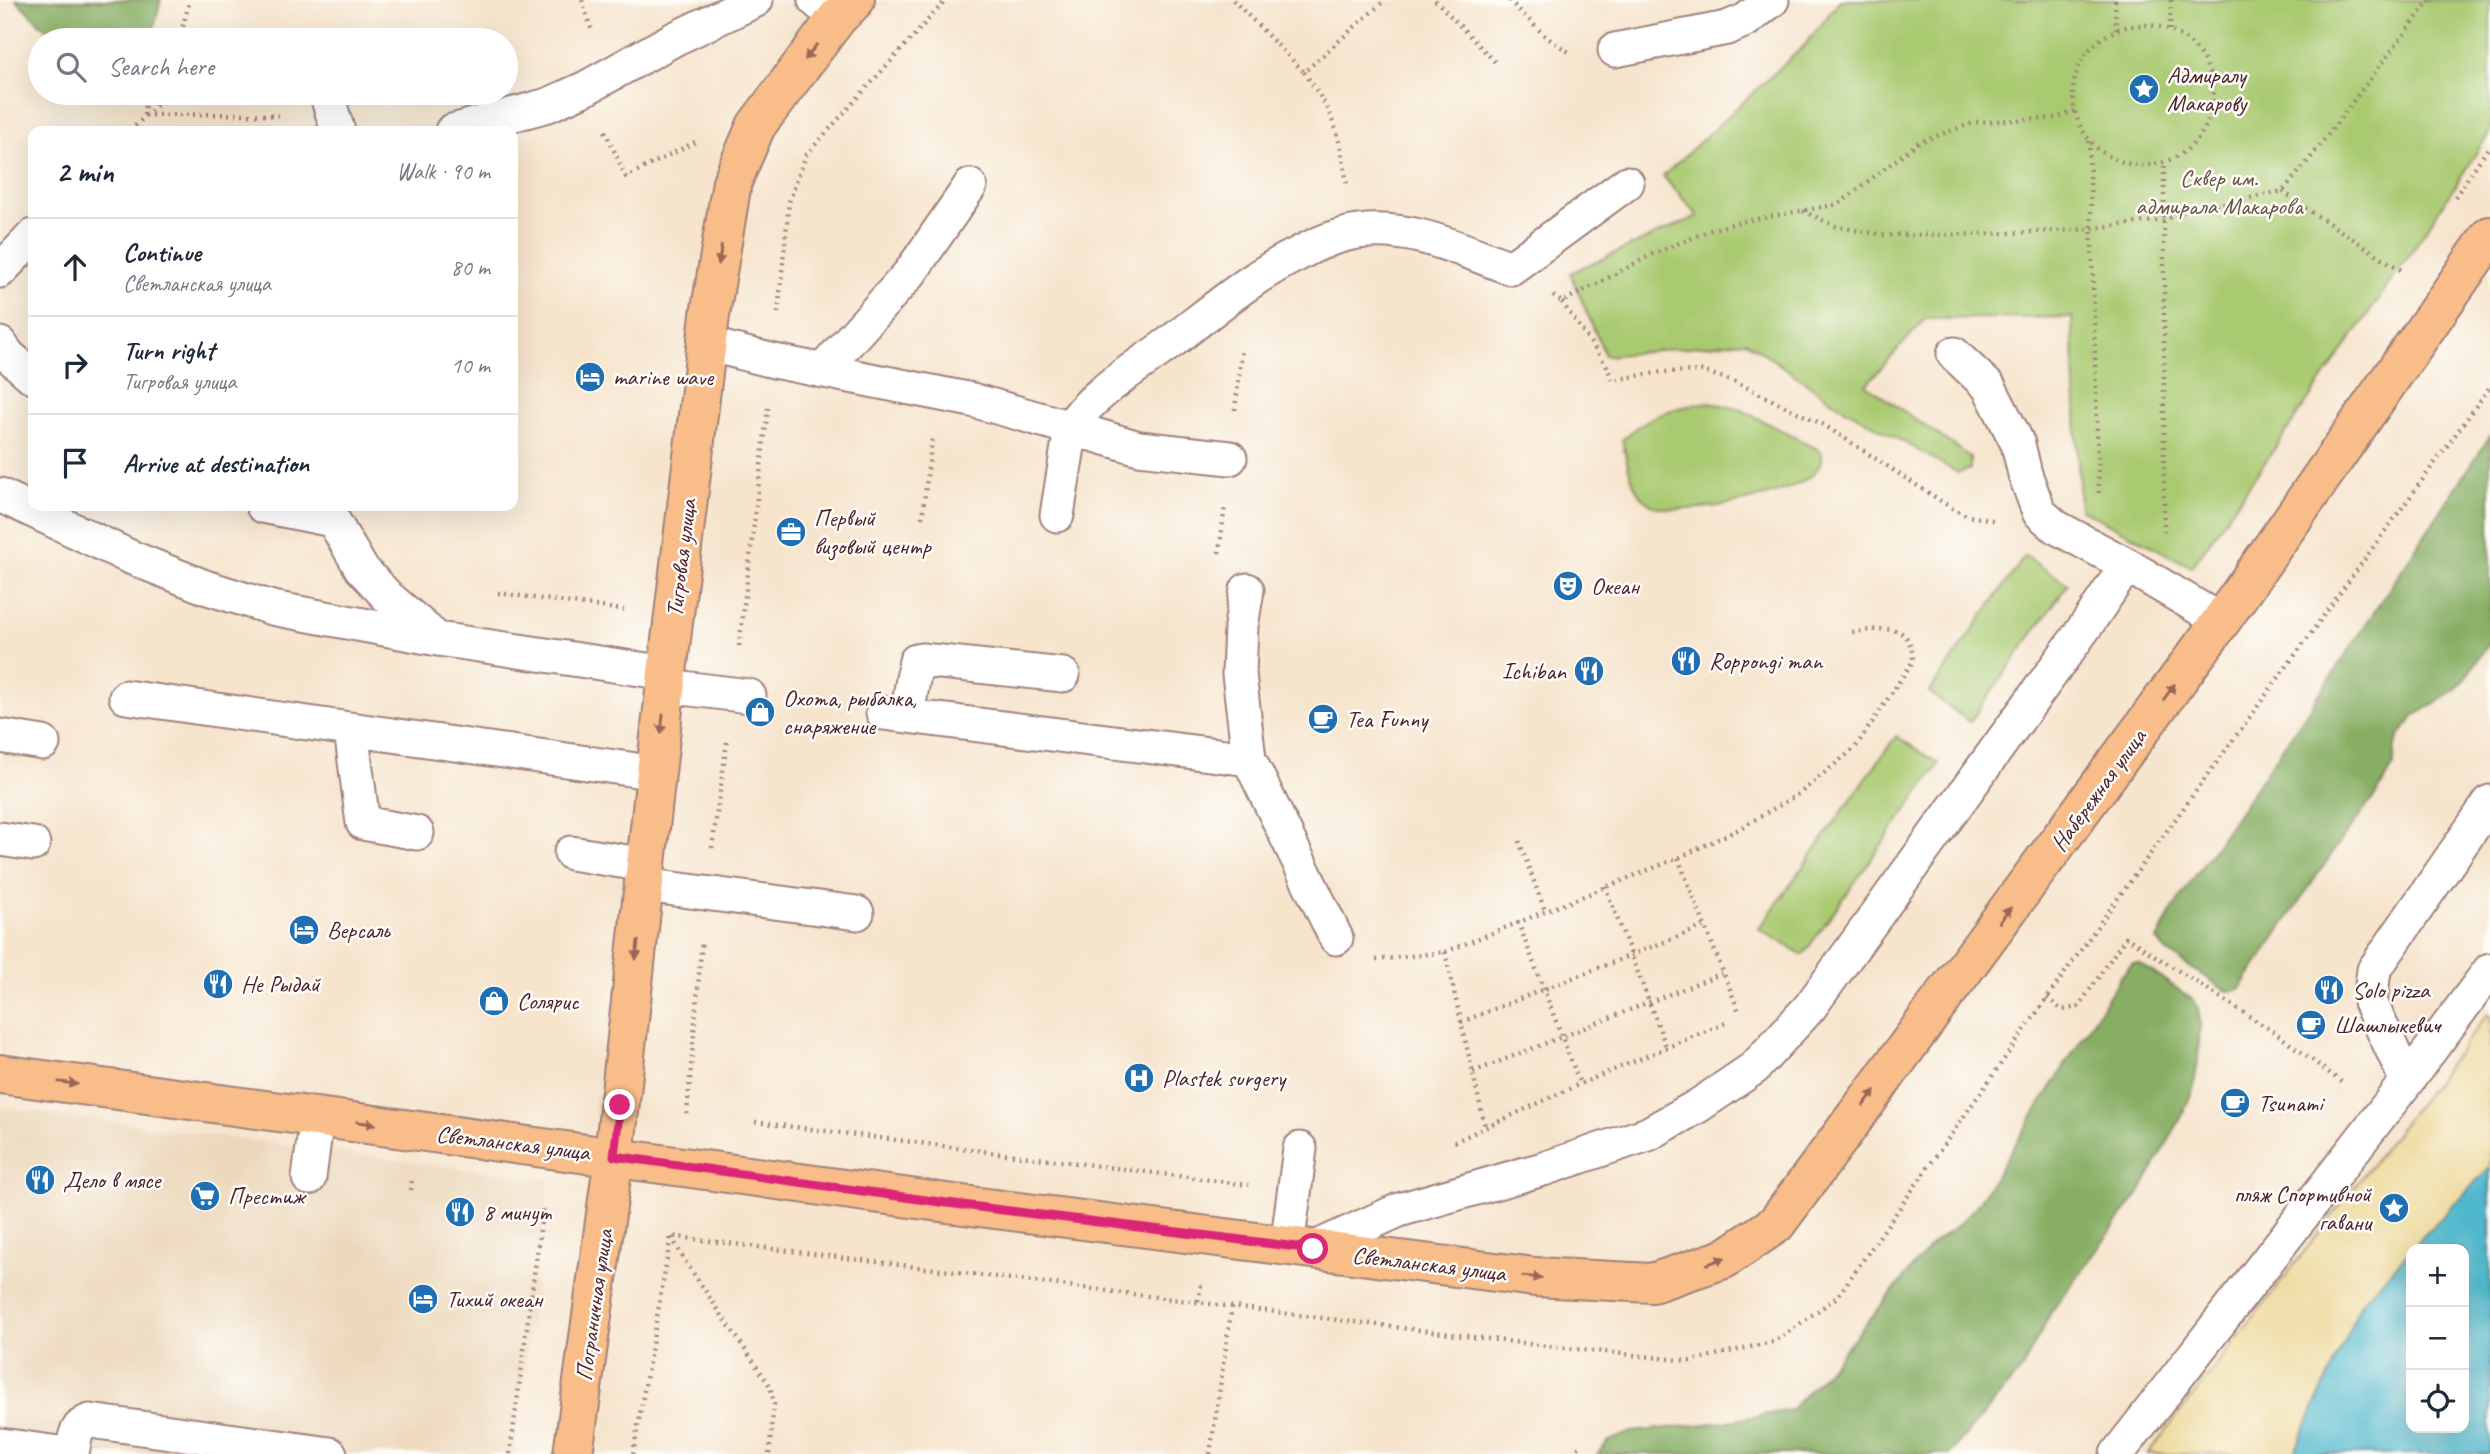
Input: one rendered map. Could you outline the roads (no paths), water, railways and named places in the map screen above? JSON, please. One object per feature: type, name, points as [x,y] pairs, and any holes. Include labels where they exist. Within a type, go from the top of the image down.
[{"type":"main road","name":"Тигровая улица","points":[[614,1156],[707,344],[732,182],[756,126],[836,6]]},
{"type":"main road","name":"Набережная улица","points":[[1652,1283],[1724,1259],[1776,1224],[2221,621],[2490,236]]},
{"type":"main road","name":"Светланская улица","points":[[0,1074],[947,1203],[1535,1278],[1652,1283]]},
{"type":"main road","name":"Пограничная улица","points":[[573,1454],[614,1156]]},
{"type":"lane","points":[[470,126],[548,105],[586,88],[674,39],[756,0]]},
{"type":"lane","points":[[1615,50],[1727,28],[1746,20],[1772,0]]},
{"type":"lane","points":[[330,105],[336,126]]},
{"type":"lane","points":[[1057,515],[1071,428],[1081,412],[1111,386],[1251,282],[1296,254],[1356,232],[1400,231],[1427,237],[1511,268],[1627,183]]},
{"type":"lane","points":[[822,371],[910,272],[970,186]]},
{"type":"lane","points":[[0,344],[28,373]]},
{"type":"lane","points":[[707,344],[822,371],[938,393],[1139,448],[1230,458]]},
{"type":"lane","points":[[1954,354],[1989,387],[2018,444],[2039,512],[2056,527],[2127,565],[2221,621]]},
{"type":"lane","points":[[0,495],[28,508]]},
{"type":"lane","points":[[34,511],[130,557],[205,587],[272,608],[749,696]]},
{"type":"lane","points":[[314,511],[334,513],[361,568],[388,597],[438,639]]},
{"type":"lane","points":[[1300,1150],[1295,1191],[1300,1247],[1399,1210],[1543,1169],[1648,1134],[1754,1068],[1805,1013],[2127,565]]},
{"type":"lane","points":[[1247,590],[1241,626],[1239,674],[1249,758],[1336,938]]},
{"type":"lane","points":[[1063,675],[916,661],[895,714],[1249,758]]},
{"type":"lane","points":[[126,697],[657,773]]},
{"type":"lane","points":[[351,730],[363,824],[417,832]]},
{"type":"lane","points":[[0,736],[43,743]]},
{"type":"lane","points":[[2407,1081],[2370,1002],[2374,970],[2490,802]]},
{"type":"lane","points":[[0,839],[33,844]]},
{"type":"lane","points":[[571,853],[707,893],[857,913]]},
{"type":"lane","points":[[2117,1454],[2490,970]]},
{"type":"lane","points":[[309,1178],[317,1116]]},
{"type":"lane","points":[[72,1454],[76,1431],[81,1424],[89,1421],[330,1454]]},
{"type":"lane","points":[[1,1445],[66,1454]]},
{"type":"water","points":[[2490,1167],[2490,1454],[2294,1454],[2361,1303],[2406,1255],[2406,1433],[2469,1433],[2469,1244],[2416,1244]]},
{"type":"place","name":"Адмиралу Макарову","points":[[2144,89]]},
{"type":"place","name":"marine wave","points":[[590,377]]},
{"type":"place","name":"Первый визовый центр","points":[[791,532]]},
{"type":"place","name":"Океан","points":[[1568,586]]},
{"type":"place","name":"Roppongi man","points":[[1686,661]]},
{"type":"place","name":"Ichiban","points":[[1589,671]]},
{"type":"place","name":"Охота, рыбалка, снаряжение","points":[[760,712]]},
{"type":"place","name":"Tea Funny","points":[[1323,719]]},
{"type":"place","name":"Версаль","points":[[304,930]]},
{"type":"place","name":"Не Рыдай","points":[[218,984]]},
{"type":"place","name":"Solo pizza","points":[[2329,990]]},
{"type":"place","name":"Солярис","points":[[494,1001]]},
{"type":"place","name":"Шашлыкевич","points":[[2311,1025]]},
{"type":"place","name":"Plastek surgery","points":[[1139,1078]]},
{"type":"place","name":"Tsunami","points":[[2235,1103]]},
{"type":"place","name":"Дело в мясе","points":[[40,1180]]},
{"type":"place","name":"Престиж","points":[[205,1196]]},
{"type":"place","name":"пляж Спортивной гавани","points":[[2394,1208]]},
{"type":"place","name":"8 минут","points":[[460,1212]]},
{"type":"place","name":"Тихий океан","points":[[423,1299]]},
{"type":"park label","name":"Сквер им. адмирала Макарова","points":[[2219,192]]}]
